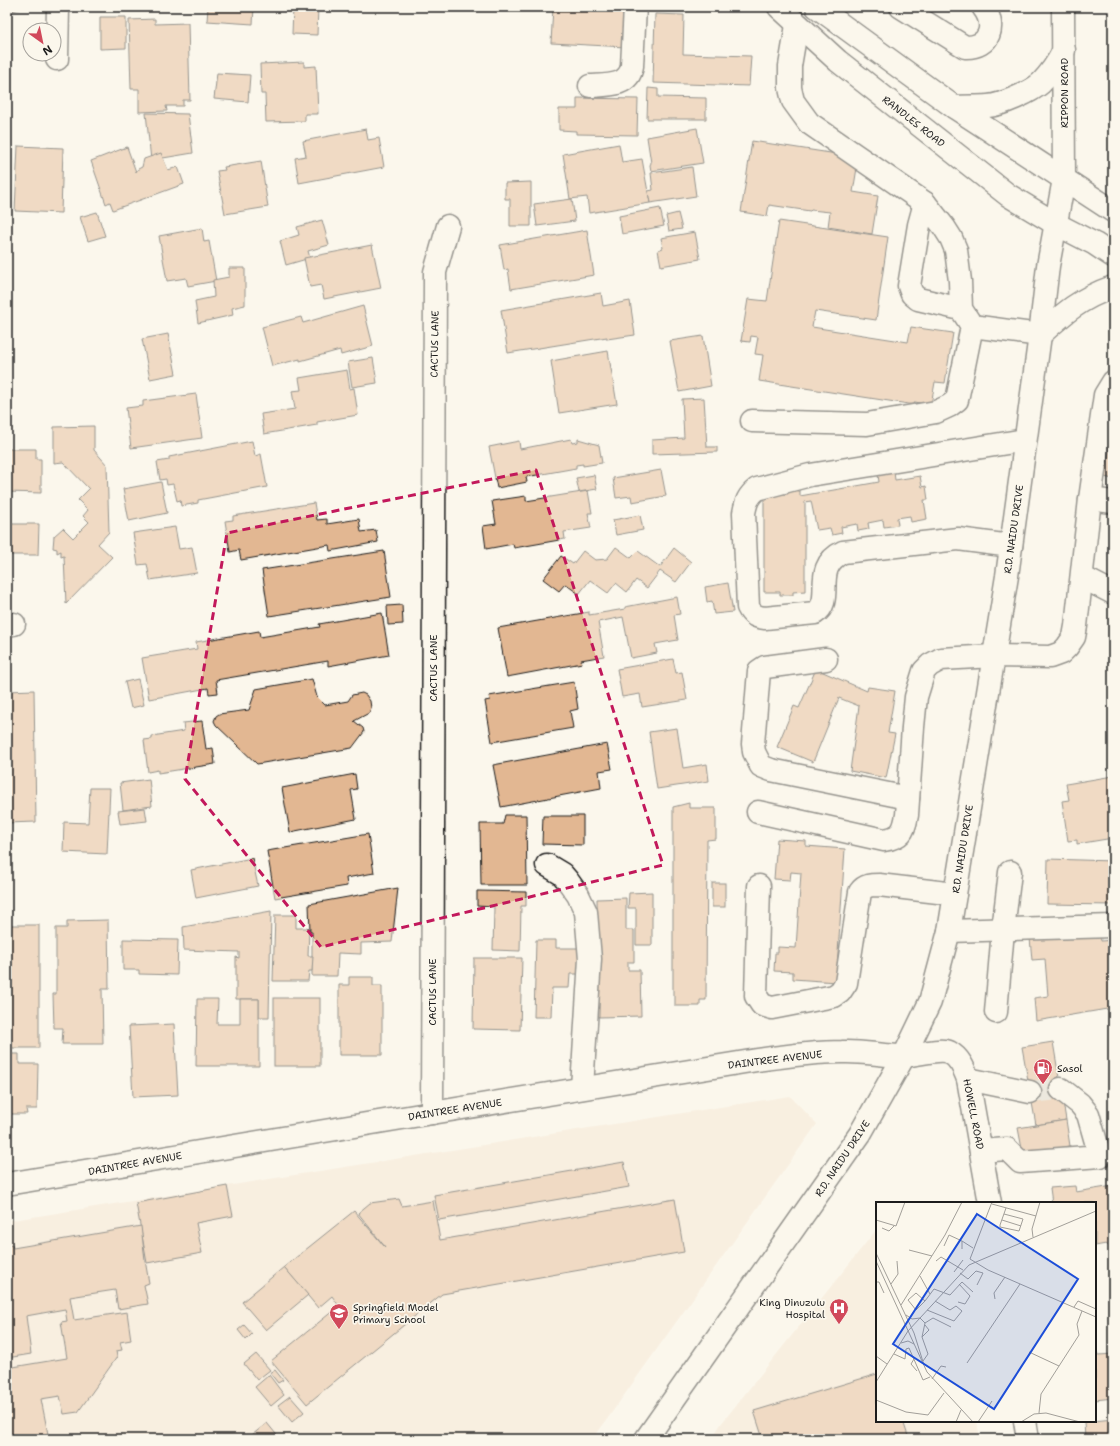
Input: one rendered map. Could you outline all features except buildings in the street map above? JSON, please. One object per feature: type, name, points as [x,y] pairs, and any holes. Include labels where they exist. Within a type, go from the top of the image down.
[{"type":"street","points":[[58,7],[58,22]]},
{"type":"street","points":[[590,86],[619,83],[629,75],[632,66],[635,7]]},
{"type":"street","name":"RANDLES ROAD","points":[[779,7],[838,60],[1008,195],[1056,224],[1095,244],[1113,256]]},
{"type":"street","points":[[817,7],[954,107],[1113,211]]},
{"type":"street","points":[[901,7],[965,47],[974,48],[982,43],[988,36],[991,23],[987,12],[983,7]]},
{"type":"street","name":"RIPPON ROAD","points":[[1063,7],[1064,179]]},
{"type":"street","points":[[752,421],[867,424],[936,412],[949,406],[957,400],[966,318],[956,250],[951,238],[924,203],[809,123],[800,111],[793,101],[790,88],[790,66],[797,24]]},
{"type":"street","points":[[954,107],[988,106],[1002,103],[1014,98],[1040,84],[1055,68],[1064,50]]},
{"type":"street","name":"R.D. NAIDU DRIVE","points":[[646,1439],[860,1134],[904,1056],[930,1002],[949,931],[994,656],[1011,546],[1048,266],[1064,179]]},
{"type":"street","points":[[924,203],[909,286],[912,294],[918,299],[966,318],[1040,335],[1067,311],[1083,300],[1113,287]]},
{"type":"street","name":"CACTUS LANE","points":[[432,1113],[435,272],[448,226]]},
{"type":"street","points":[[758,812],[884,840],[895,838],[905,828],[916,697],[924,671],[930,665],[941,659],[994,656],[1050,658],[1061,653],[1074,637],[1090,499],[1105,395],[1113,382]]},
{"type":"street","points":[[1011,546],[958,540],[843,552],[835,556],[828,564],[823,602],[815,614],[758,618],[750,612],[748,607],[744,513],[747,501],[751,494],[757,489],[810,475],[1025,440]]},
{"type":"street","points":[[1090,499],[1113,502]]},
{"type":"street","points":[[1082,577],[1113,593]]},
{"type":"street","points":[[826,659],[765,667],[760,671],[753,744],[754,752],[761,766],[771,770],[908,798]]},
{"type":"street","points":[[546,865],[562,874],[568,881],[578,895],[586,912],[590,959],[582,1088]]},
{"type":"street","points":[[996,1012],[1010,872]]},
{"type":"street","points":[[759,886],[756,996],[762,1005],[772,1008],[834,996],[843,988],[846,983],[860,892],[863,888],[871,885],[879,885],[955,894]]},
{"type":"street","points":[[949,931],[1113,926]]},
{"type":"street","name":"DAINTREE AVENUE","points":[[7,1184],[795,1054],[844,1052],[904,1056]]},
{"type":"street","name":"HOWELL ROAD","points":[[904,1056],[932,1052],[948,1052],[957,1058],[963,1067],[968,1079],[990,1202]]},
{"type":"street","points":[[968,1079],[1030,1092]]},
{"type":"street","points":[[981,1151],[1007,1149],[1020,1162],[1107,1156],[1088,1114],[1080,1104],[1061,1089]]},
{"type":"street","points":[[1025,1422],[1028,1439]]},
{"type":"highlighted area","points":[[536,470],[663,865],[321,947],[185,779],[227,533]]},
{"type":"shaded area","name":"Springfield Model Primary School","points":[[790,1096],[817,1124],[593,1439],[7,1439],[7,1221]]},
{"type":"shaded area","name":"King Dinuzulu Hospital","points":[[876,1230],[876,1422],[977,1422],[980,1439],[711,1439],[721,1424]]},
{"type":"tunnel","points":[[1030,1092],[1061,1089]]},
{"type":"place","name":"Sasol","points":[[1043,1085]]},
{"type":"place","name":"King Dinuzulu Hospital","points":[[839,1325]]},
{"type":"place","name":"Springfield Model Primary School","points":[[339,1330]]}]
